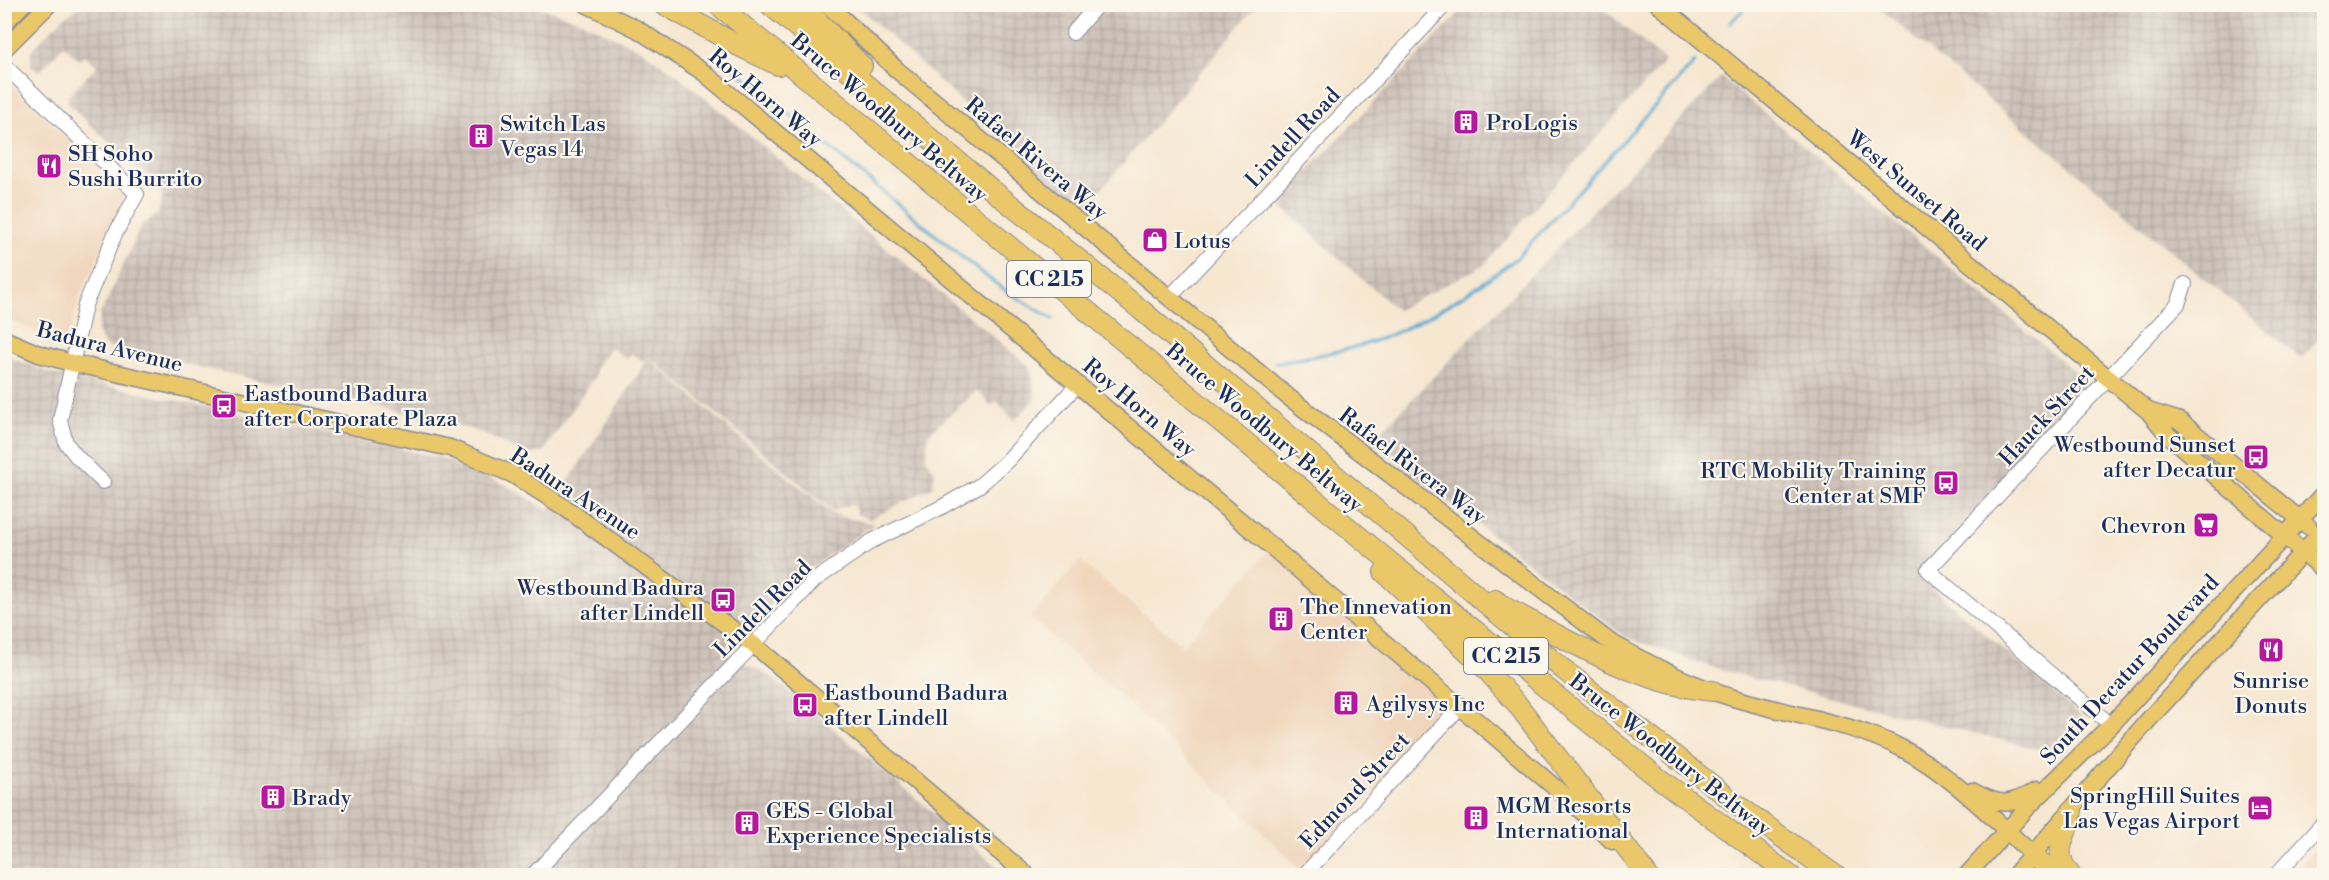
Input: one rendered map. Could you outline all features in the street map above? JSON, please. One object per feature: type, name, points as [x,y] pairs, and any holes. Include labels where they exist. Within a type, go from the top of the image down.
[{"type":"highway","points":[[663,4],[739,46],[804,77]]},
{"type":"highway","name":"Bruce Woodbury Beltway","points":[[717,4],[1400,570],[1648,770],[1791,876]]},
{"type":"highway","name":"Bruce Woodbury Beltway","points":[[769,4],[991,189],[1149,316],[1564,670],[1744,810],[1836,876]]},
{"type":"highway","points":[[801,4],[847,53],[966,159],[991,189]]},
{"type":"highway","points":[[1293,481],[1482,665],[1517,704],[1648,876]]},
{"type":"highway","points":[[1428,556],[1464,576],[1506,608],[1625,668],[1678,687],[1713,691]]},
{"type":"highway","points":[[2071,876],[2059,853],[2072,811]]},
{"type":"highway","points":[[2033,855],[2056,876]]},
{"type":"main road","points":[[4,49],[50,4]]},
{"type":"main road","name":"Roy Horn Way","points":[[586,4],[637,29],[703,72],[1078,384],[1572,802],[1605,832],[1642,876]]},
{"type":"main road","name":"Rafael Rivera Way","points":[[828,4],[897,70],[1327,428],[1610,642],[1648,663],[1713,691],[1862,731],[1902,749],[1945,776],[2033,855]]},
{"type":"main road","name":"West Sunset Road","points":[[1658,4],[2148,411],[2180,421],[2293,527],[2318,542],[2325,570]]},
{"type":"main road","name":"Badura Avenue","points":[[4,339],[39,354],[72,363],[458,451],[512,474],[559,504],[754,645],[1028,876]]},
{"type":"main road","name":"South Decatur Boulevard","points":[[1966,876],[2006,830],[2111,725],[2325,493]]},
{"type":"main road","name":"West Sunset Road","points":[[2293,527],[2318,542]]},
{"type":"main road","points":[[2014,876],[2151,717],[2318,542]]},
{"type":"main road","points":[[1945,776],[1989,800],[2003,803],[2021,800],[2058,778]]},
{"type":"street","points":[[1073,33],[1098,4]]},
{"type":"street","name":"Lindell Road","points":[[1169,298],[1446,4]]},
{"type":"street","points":[[4,65],[137,194],[115,234],[85,305],[60,420],[66,443],[103,482]]},
{"type":"street","name":"Hauck Street","points":[[2111,725],[1928,570],[2178,304],[2185,284]]},
{"type":"street","name":"Lindell Road","points":[[532,876],[815,580],[872,541],[940,508],[980,485],[1006,462],[1078,384]]},
{"type":"street","name":"Edmond Street","points":[[1304,876],[1460,707]]},
{"type":"street","points":[[2276,875],[2325,822]]},
{"type":"shaded area","points":[[85,4],[533,5],[583,22],[640,49],[676,74],[1031,368],[1035,399],[1014,421],[997,401],[991,405],[977,391],[928,434],[926,459],[935,471],[933,487],[870,519],[858,515],[852,504],[833,511],[649,359],[833,514],[874,524],[809,569],[722,651],[772,677],[1007,875],[5,875],[4,355],[54,374],[441,458],[502,483],[548,510],[645,363],[632,353],[627,359],[610,347],[595,369],[595,376],[543,452],[527,455],[482,433],[433,418],[107,347],[97,332],[101,313],[142,224],[158,213],[163,198],[161,189],[154,178],[135,167],[68,104],[68,96],[97,66],[85,55],[79,60],[64,45],[39,72],[31,65],[31,50],[64,17]]},
{"type":"shaded area","points":[[856,5],[1257,5],[1082,212]]},
{"type":"shaded area","points":[[1467,5],[1599,5],[1665,61],[1484,265],[1397,310],[1277,203]]},
{"type":"shaded area","points":[[1875,5],[2324,5],[2324,333],[2301,359]]},
{"type":"shaded area","points":[[1721,77],[2087,382],[1921,579],[2083,718],[2046,751],[1724,671],[1625,637],[1371,442]]},
{"type":"shaded area","points":[[4,78],[126,194],[121,211],[79,297],[66,343],[5,319]]},
{"type":"shaded area","points":[[1272,547],[1460,707],[1299,868],[1129,703],[1030,618],[1080,561],[1182,646]]},
{"type":"shaded area","points":[[2324,840],[2324,875],[2290,875]]},
{"type":"waterway","points":[[1730,23],[1749,4]]},
{"type":"waterway","points":[[720,57],[979,271],[1006,291],[1053,319]]},
{"type":"waterway","points":[[1275,363],[1343,350],[1384,338],[1424,319],[1501,270],[1517,258],[1695,62]]},
{"type":"place","name":"ProLogis","points":[[1466,122]]},
{"type":"place","name":"Switch Las Vegas 14","points":[[481,136]]},
{"type":"place","name":"SH Soho Sushi Burrito","points":[[49,166]]},
{"type":"place","name":"Lotus","points":[[1155,240]]},
{"type":"place","name":"Eastbound Badura after Corporate Plaza","points":[[224,406]]},
{"type":"place","name":"Westbound Sunset after Decatur","points":[[2256,457]]},
{"type":"place","name":"RTC Mobility Training Center at SMF","points":[[1946,483]]},
{"type":"place","name":"Chevron","points":[[2206,525]]},
{"type":"place","name":"Westbound Badura after Lindell","points":[[723,600]]},
{"type":"place","name":"The Innevation Center","points":[[1281,619]]},
{"type":"place","name":"Sunrise Donuts","points":[[2271,650]]},
{"type":"place","name":"Agilysys Inc","points":[[1346,703]]},
{"type":"place","name":"Eastbound Badura after Lindell","points":[[805,705]]},
{"type":"place","name":"Brady","points":[[273,797]]},
{"type":"place","name":"SpringHill Suites Las Vegas Airport","points":[[2260,808]]},
{"type":"place","name":"MGM Resorts International","points":[[1476,818]]},
{"type":"place","name":"GES - Global Experience Specialists","points":[[747,823]]}]
